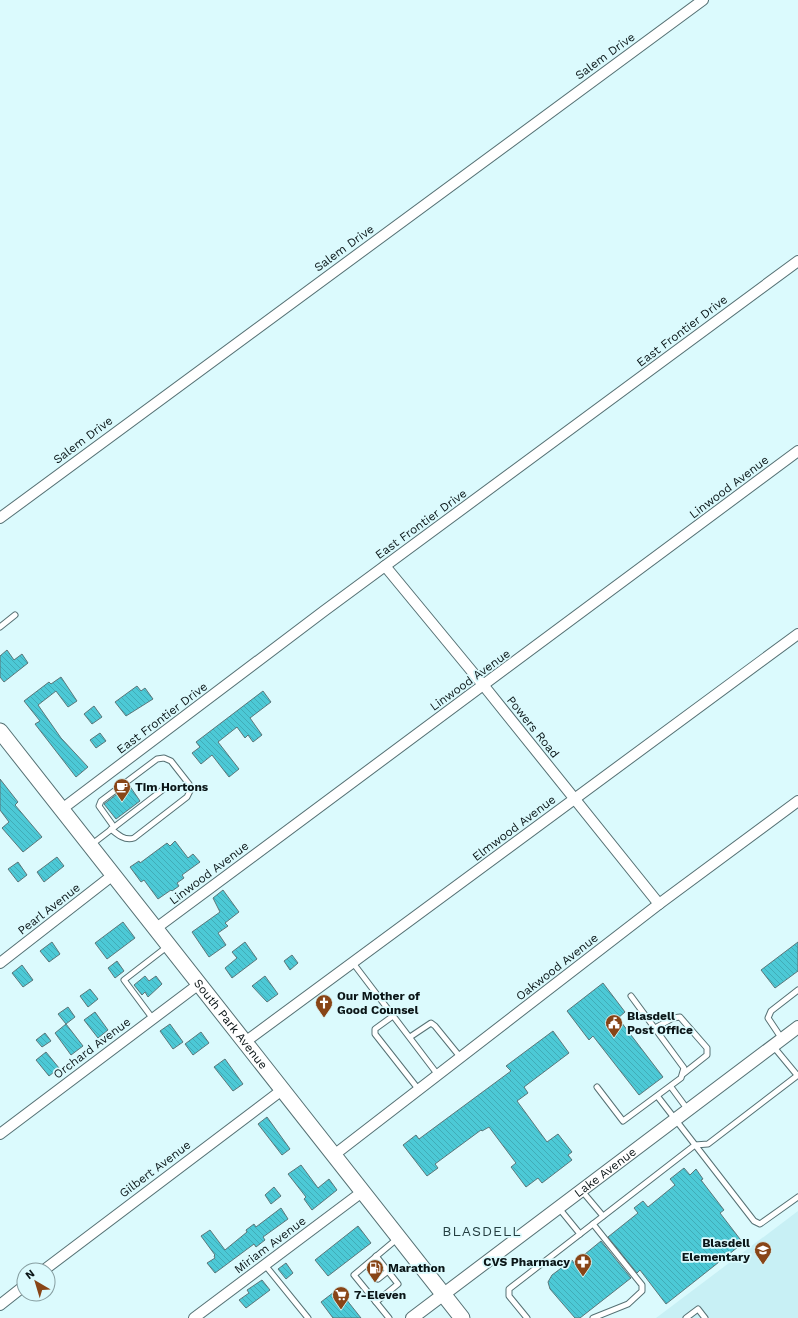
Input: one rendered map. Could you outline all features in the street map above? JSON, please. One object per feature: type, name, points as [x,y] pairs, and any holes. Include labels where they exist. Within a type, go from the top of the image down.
[{"type":"main road","name":"South Park Avenue","points":[[0,731],[462,1318]]},
{"type":"street","name":"Salem Drive","points":[[0,518],[703,0]]},
{"type":"street","name":"East Frontier Drive","points":[[62,809],[385,566],[798,261]]},
{"type":"street","name":"Linwood Avenue","points":[[155,928],[484,686],[798,451]]},
{"type":"street","name":"Powers Road","points":[[385,566],[484,686],[659,904]]},
{"type":"street","name":"Elmwood Avenue","points":[[245,1042],[467,880],[574,798],[798,634]]},
{"type":"street","name":"Oakwood Avenue","points":[[334,1155],[659,904],[798,801]]},
{"type":"street","name":"Pearl Avenue","points":[[0,963],[113,875]]},
{"type":"street","name":"Orchard Avenue","points":[[0,1134],[199,984]]},
{"type":"street","name":"Lake Avenue","points":[[412,1318],[798,1027]]},
{"type":"street","name":"Gilbert Avenue","points":[[55,1262],[282,1090]]},
{"type":"street","name":"Miriam Avenue","points":[[194,1318],[362,1192]]},
{"type":"street","points":[[0,1305],[16,1292]]},
{"type":"lane","points":[[0,627],[15,615]]},
{"type":"lane","points":[[164,758],[171,761],[189,784],[190,791],[187,798],[134,838],[129,839],[121,836],[113,828],[99,806],[101,800],[156,759],[164,758]]},
{"type":"lane","points":[[90,845],[164,788]]},
{"type":"lane","points":[[154,1019],[124,980],[168,945]]},
{"type":"lane","points":[[353,963],[439,1075]]},
{"type":"lane","points":[[527,1318],[509,1296],[509,1289],[695,1145],[708,1144],[797,1076],[777,1043],[768,1018],[771,1011],[798,990]]},
{"type":"lane","points":[[631,996],[684,1068],[683,1074]]},
{"type":"lane","points":[[393,1016],[375,1029],[375,1034],[419,1090]]},
{"type":"lane","points":[[597,1087],[623,1121],[671,1087],[681,1078],[683,1074],[707,1055],[707,1048],[680,1017],[673,1018],[655,1028]]},
{"type":"lane","points":[[410,1037],[431,1023],[436,1026],[461,1058]]},
{"type":"lane","points":[[671,1087],[688,1110]]},
{"type":"lane","points":[[658,1097],[754,1221],[760,1224],[798,1197]]},
{"type":"lane","points":[[582,1190],[603,1216]]},
{"type":"lane","points":[[558,1208],[580,1234]]},
{"type":"lane","points":[[593,1318],[628,1304],[642,1291],[642,1284],[594,1224]]},
{"type":"lane","points":[[389,1318],[367,1288],[354,1275],[398,1238]]},
{"type":"lane","points":[[376,1256],[398,1284],[376,1302]]},
{"type":"lane","points":[[265,1265],[308,1318]]},
{"type":"lane","points":[[378,1279],[388,1271]]},
{"type":"lane","points":[[686,1318],[698,1309],[705,1318]]},
{"type":"shaded area","name":"Blasdell Elementary","points":[[798,1211],[798,1318],[656,1318]]},
{"type":"building","points":[[7,650],[14,660],[22,654],[28,663],[4,682],[0,677],[0,656]]},
{"type":"building","points":[[61,677],[77,701],[68,707],[56,691],[38,705],[61,738],[88,767],[76,777],[35,724],[40,721],[24,701],[49,682],[51,684]]},
{"type":"building","points":[[137,686],[141,691],[145,688],[153,699],[126,716],[115,702]]},
{"type":"building","points":[[263,691],[271,702],[250,718],[262,735],[253,742],[248,735],[245,738],[237,727],[218,742],[239,769],[229,777],[212,755],[201,764],[192,753],[200,747],[196,742]]},
{"type":"building","points":[[94,706],[102,717],[92,724],[84,714]]},
{"type":"building","points":[[100,733],[106,741],[96,748],[90,740]]},
{"type":"building","points":[[0,779],[18,802],[15,805],[42,837],[23,852],[2,828],[9,822],[0,810]]},
{"type":"building","name":"Tim Hortons","points":[[129,785],[140,801],[116,819],[104,804]]},
{"type":"building","points":[[175,841],[188,858],[193,854],[200,862],[182,875],[184,878],[177,883],[179,886],[158,899],[144,880],[141,882],[130,867],[139,861],[140,863],[167,843],[170,846]]},
{"type":"building","points":[[57,857],[64,866],[44,882],[37,872]]},
{"type":"building","points":[[18,862],[27,875],[18,882],[8,869]]},
{"type":"building","points":[[223,890],[239,912],[225,923],[228,926],[218,933],[226,945],[209,957],[192,932],[220,912],[213,898]]},
{"type":"building","points":[[123,922],[135,938],[107,959],[95,943]]},
{"type":"building","points":[[52,942],[60,954],[49,962],[40,951]]},
{"type":"building","points":[[245,942],[257,959],[232,978],[225,968],[237,958],[232,952]]},
{"type":"building","points":[[798,942],[798,971],[775,988],[761,970]]},
{"type":"building","points":[[292,955],[298,963],[290,970],[284,961]]},
{"type":"building","points":[[117,961],[124,971],[115,978],[108,968]]},
{"type":"building","points":[[22,965],[33,980],[23,987],[12,973]]},
{"type":"building","points":[[145,976],[149,981],[156,976],[162,984],[148,997],[145,992],[142,995],[134,985]]},
{"type":"building","points":[[265,976],[278,994],[267,1002],[252,986]]},
{"type":"building","name":"Blasdell Post Office","points":[[603,983],[625,1012],[618,1018],[663,1077],[639,1095],[593,1036],[589,1040],[567,1011]]},
{"type":"building","points":[[90,989],[98,999],[88,1007],[80,996]]},
{"type":"building","points":[[68,1007],[75,1017],[66,1024],[58,1014]]},
{"type":"building","points":[[95,1012],[108,1030],[98,1038],[84,1020]]},
{"type":"building","points":[[66,1024],[83,1046],[71,1055],[55,1033]]},
{"type":"building","points":[[170,1024],[183,1042],[173,1049],[160,1031]]},
{"type":"building","points":[[553,1031],[569,1053],[524,1087],[528,1093],[517,1101],[547,1142],[558,1134],[572,1152],[568,1155],[572,1160],[542,1183],[538,1178],[526,1187],[511,1167],[516,1163],[489,1127],[482,1131],[481,1130],[435,1164],[438,1168],[427,1176],[403,1145],[416,1135],[419,1139],[511,1071],[506,1066]]},
{"type":"building","points":[[201,1032],[209,1043],[193,1055],[185,1044]]},
{"type":"building","points":[[45,1033],[51,1041],[42,1047],[36,1040]]},
{"type":"building","points":[[46,1052],[59,1068],[49,1076],[36,1060]]},
{"type":"building","points":[[225,1059],[243,1084],[233,1091],[214,1067]]},
{"type":"building","points":[[267,1117],[290,1149],[282,1155],[258,1124]]},
{"type":"building","points":[[301,1165],[318,1188],[329,1179],[337,1190],[312,1210],[304,1199],[306,1197],[288,1174]]},
{"type":"building","points":[[684,1168],[690,1175],[696,1169],[703,1179],[701,1180],[724,1210],[720,1213],[743,1243],[666,1304],[640,1270],[637,1273],[608,1237],[638,1213],[634,1208],[643,1201],[648,1207],[675,1185],[670,1179]]},
{"type":"building","points":[[274,1187],[281,1196],[271,1204],[265,1195]]},
{"type":"building","points":[[281,1208],[288,1219],[263,1237],[265,1240],[256,1247],[254,1244],[215,1273],[207,1263],[215,1258],[215,1255],[201,1236],[210,1230],[225,1250],[247,1232],[246,1230],[254,1224],[256,1227]]},
{"type":"building","points":[[358,1226],[371,1243],[328,1276],[315,1260]]},
{"type":"building","name":"CVS Pharmacy","points":[[601,1241],[631,1278],[580,1318],[575,1318],[550,1289],[548,1282],[552,1275],[572,1260],[574,1263]]},
{"type":"building","points":[[286,1263],[293,1273],[286,1279],[278,1269]]},
{"type":"building","points":[[262,1280],[270,1290],[246,1308],[239,1300],[249,1293],[247,1290]]},
{"type":"building","name":"7-Eleven","points":[[338,1289],[361,1318],[333,1318],[321,1302]]},
{"type":"place","name":"Tim Hortons","points":[[122,802]]},
{"type":"place","name":"Our Mother of Good Counsel","points":[[324,1018]]},
{"type":"place","name":"Blasdell Post Office","points":[[614,1038]]},
{"type":"place","name":"Blasdell Elementary","points":[[763,1265]]},
{"type":"place","name":"CVS Pharmacy","points":[[583,1277]]},
{"type":"place","name":"Marathon","points":[[375,1283]]},
{"type":"place","name":"7-Eleven","points":[[341,1310]]},
{"type":"district","name":"BLASDELL","points":[[482,1231]]}]
